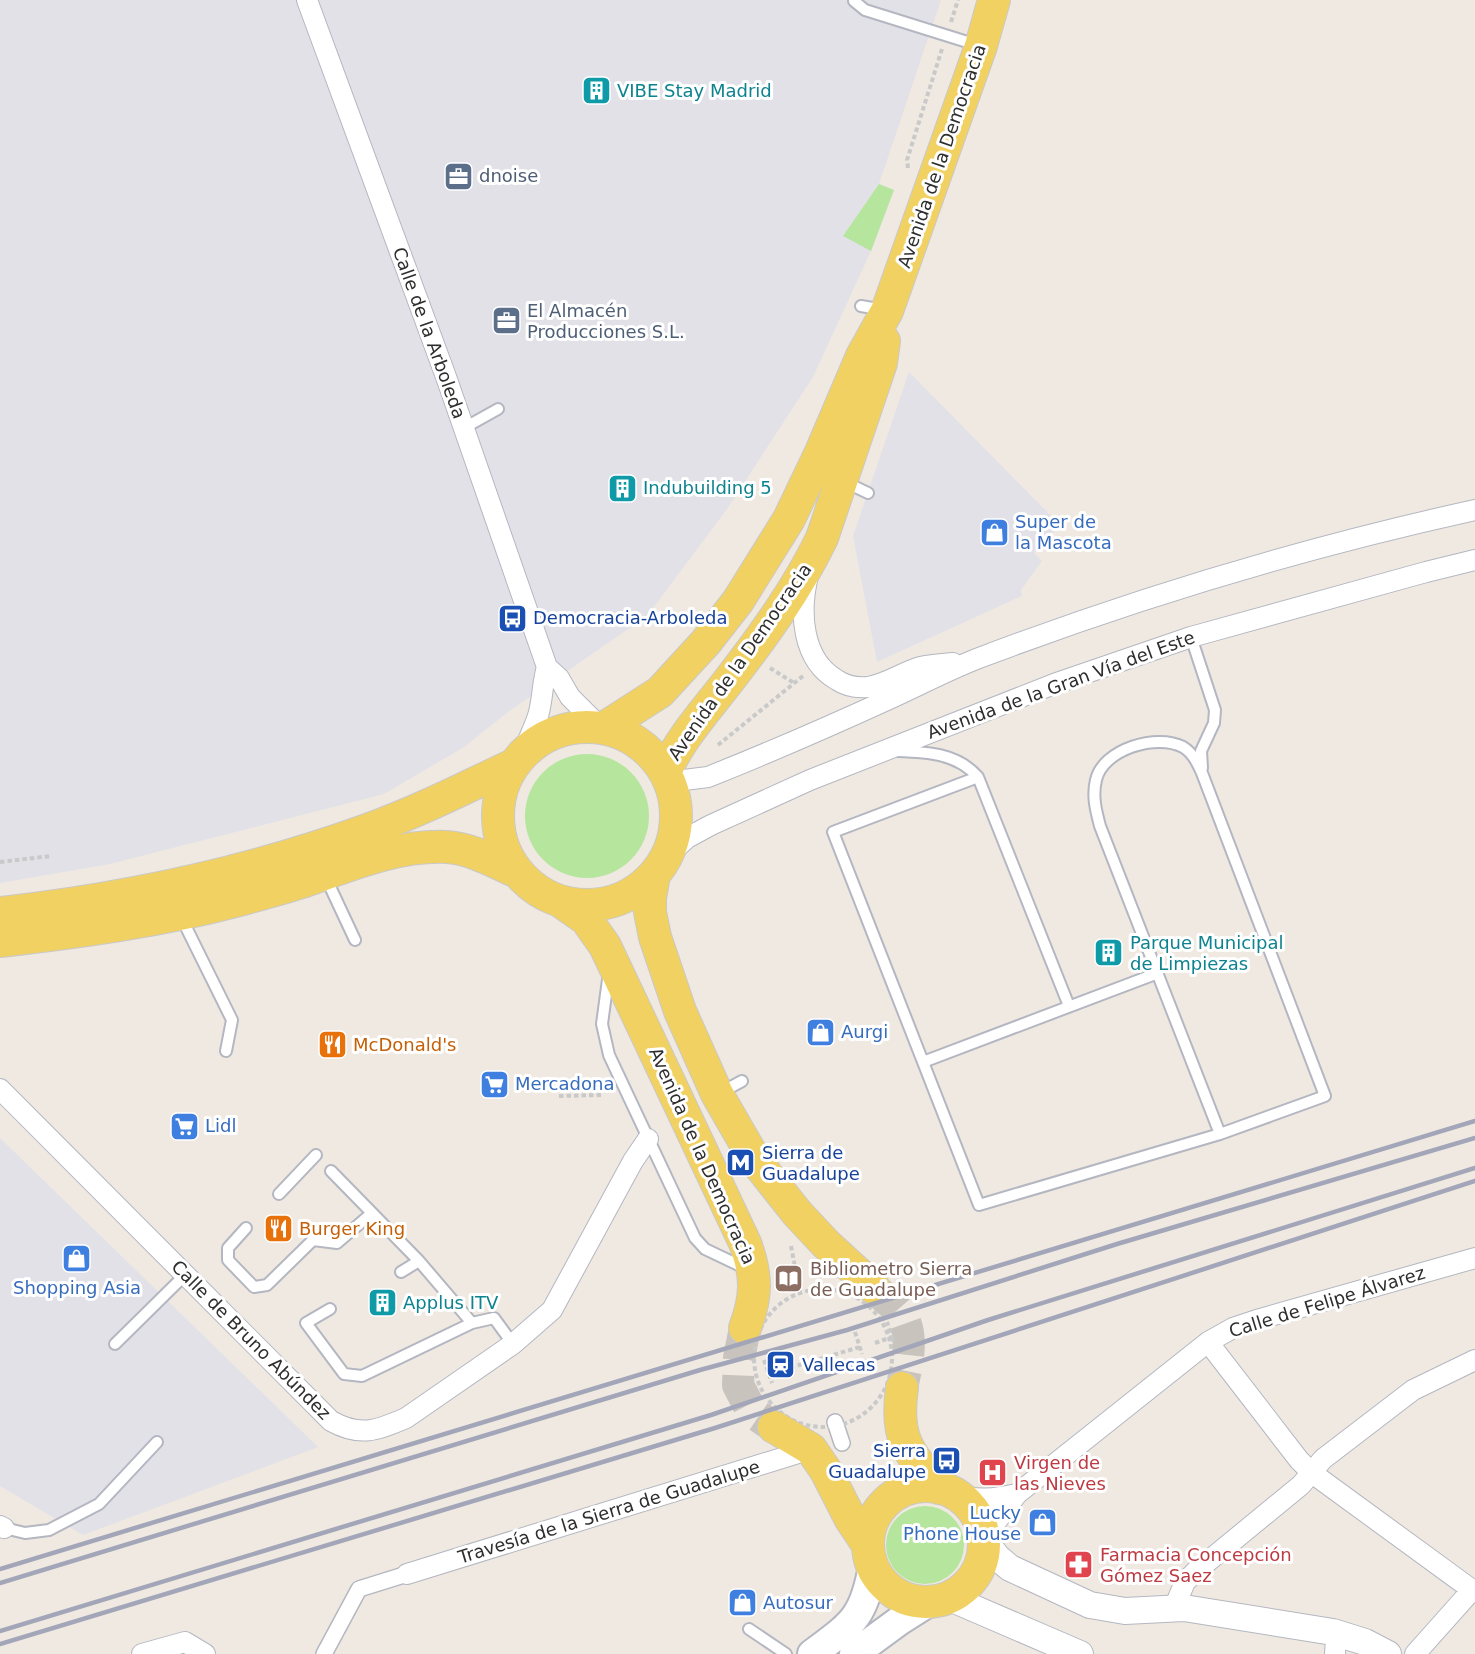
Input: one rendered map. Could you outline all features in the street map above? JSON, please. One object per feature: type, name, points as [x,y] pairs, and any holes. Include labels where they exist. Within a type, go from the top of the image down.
[{"type":"main road","name":"Avenida de la Democracia","points":[[602,728],[660,692],[706,642],[738,601],[789,519],[821,452],[862,356],[874,308],[981,46],[994,0]]},
{"type":"main road","name":"Avenida de la Democracia","points":[[666,775],[674,752],[758,643],[811,562],[822,538],[855,487],[881,363],[874,308]]},
{"type":"main road","points":[[0,914],[100,901],[170,887],[238,871],[307,850],[369,829],[440,800],[518,759],[538,739],[580,726],[602,728],[631,738],[646,749],[666,775],[674,800],[675,817],[672,840],[660,866],[630,894],[611,901],[580,905],[563,903],[527,884],[507,858],[499,819],[501,797],[518,759]]},
{"type":"main road","points":[[0,941],[90,930],[179,914],[237,900],[325,874],[382,854],[410,849],[434,847],[456,849],[480,855],[515,871]]},
{"type":"main road","name":"Avenida de la Democracia","points":[[660,866],[650,898],[650,912],[656,938],[680,1011],[730,1088],[755,1160],[825,1244],[874,1288]]},
{"type":"main road","name":"Avenida de la Democracia","points":[[563,903],[586,919],[602,940],[746,1243],[754,1272],[755,1291],[746,1328]]},
{"type":"main road","points":[[854,1654],[899,1620],[965,1588],[976,1574],[983,1557],[984,1539],[978,1517],[968,1503],[946,1491],[919,1465],[907,1448],[899,1424],[902,1388]]},
{"type":"main road","points":[[774,1427],[811,1449],[850,1518],[881,1582],[900,1596],[939,1600]]},
{"type":"main road","points":[[812,1654],[845,1629],[855,1618],[868,1593],[871,1528],[877,1514],[888,1501],[905,1491],[921,1487],[946,1491]]},
{"type":"street","name":"Calle de la Arboleda","points":[[307,0],[464,428],[547,667],[559,678],[570,697],[602,728]]},
{"type":"street","points":[[666,775],[684,780],[708,777],[886,701],[976,659],[1095,617],[1251,568],[1413,523],[1475,510]]},
{"type":"street","name":"Avenida de la Gran Vía del Este","points":[[660,866],[687,838],[711,825],[882,750],[1054,684],[1191,637],[1475,560]]},
{"type":"street","points":[[811,562],[803,594],[804,616],[812,656],[825,674],[854,687],[868,687],[921,667],[976,659]]},
{"type":"street","name":"Calle de la Arboleda","points":[[518,759],[538,715],[543,691],[542,681],[547,667]]},
{"type":"street","name":"Calle de Bruno Abúndez","points":[[0,1089],[331,1421],[347,1430],[366,1431],[406,1418],[513,1344],[552,1310],[633,1161],[648,1139]]},
{"type":"street","name":"Calle de Felipe Álvarez","points":[[984,1539],[1017,1494],[1208,1342],[1233,1328],[1260,1319],[1475,1258]]},
{"type":"street","points":[[1208,1342],[1299,1460],[1312,1473],[1474,1591],[1415,1654]]},
{"type":"street","points":[[1174,1608],[1185,1582],[1190,1577],[1301,1485],[1323,1459],[1413,1390],[1475,1360]]},
{"type":"street","points":[[836,1424],[842,1443]]},
{"type":"street","name":"Travesía de la Sierra de Guadalupe","points":[[407,1574],[811,1449]]},
{"type":"street","name":"Calle de Felipe Álvarez","points":[[946,1491],[986,1500],[1017,1494]]},
{"type":"street","points":[[984,1539],[997,1557],[1010,1568],[1090,1605],[1125,1611],[1174,1608],[1334,1643],[1365,1642],[1388,1654]]},
{"type":"street","points":[[324,1654],[359,1589],[407,1574]]},
{"type":"street","points":[[939,1600],[1080,1654]]},
{"type":"street","points":[[142,1654],[185,1642],[205,1654]]},
{"type":"lane","points":[[854,1],[865,10],[981,46]]},
{"type":"lane","points":[[464,428],[498,410]]},
{"type":"lane","points":[[1191,637],[1215,710],[1214,723],[1201,751],[1203,774]]},
{"type":"lane","points":[[978,777],[833,832],[979,1204],[1220,1134],[1325,1096],[1197,761],[1185,748],[1169,742],[1148,742],[1127,749],[1107,761],[1096,778],[1094,802],[1100,826],[1220,1134]]},
{"type":"lane","points":[[882,750],[940,755],[962,762],[978,777],[1069,1006]]},
{"type":"lane","points":[[325,874],[355,940]]},
{"type":"lane","points":[[179,914],[232,1020],[226,1051]]},
{"type":"lane","points":[[611,960],[605,997],[603,1034],[609,1055],[694,1238],[705,1249],[754,1272]]},
{"type":"lane","points":[[923,1062],[1158,973]]},
{"type":"lane","points":[[279,1194],[316,1155]]},
{"type":"lane","points":[[331,1171],[419,1261],[472,1323]]},
{"type":"lane","points":[[246,1228],[228,1248],[228,1260],[254,1287],[267,1285],[313,1240],[337,1243],[372,1213]]},
{"type":"lane","points":[[401,1272],[419,1261]]},
{"type":"lane","points":[[115,1344],[186,1274]]},
{"type":"lane","points":[[330,1309],[306,1323],[344,1374],[362,1376],[472,1323],[494,1318],[513,1344]]},
{"type":"lane","points":[[2,1527],[25,1533],[49,1530],[99,1504],[157,1442]]},
{"type":"lane","points":[[749,1629],[786,1654]]},
{"type":"path","points":[[951,21],[958,0]]},
{"type":"path","points":[[763,663],[794,683]]},
{"type":"path","points":[[718,745],[811,670]]},
{"type":"path","points":[[0,862],[51,856]]},
{"type":"path","points":[[559,1096],[602,1095]]},
{"type":"path","points":[[822,1288],[845,1294],[864,1303],[880,1321],[889,1342],[893,1363],[887,1385],[876,1403],[857,1418],[836,1424],[813,1427],[788,1420],[771,1405],[759,1385],[754,1366],[756,1341],[766,1319],[780,1302],[800,1293],[822,1288]]},
{"type":"path","points":[[887,1322],[894,1344]]},
{"type":"path","points":[[855,1332],[862,1354]]},
{"type":"path","points":[[875,1343],[892,1337]]},
{"type":"path","points":[[769,1374],[860,1347]]},
{"type":"path","points":[[764,1360],[772,1383]]},
{"type":"shaded area","points":[[0,0],[941,0],[879,184],[894,190],[871,251],[813,377],[727,509],[647,616],[508,712],[464,747],[384,794],[110,864],[0,883]]},
{"type":"shaded area","name":"Super de la Mascota","points":[[909,372],[1060,525],[1034,553],[1042,561],[1021,590],[1022,596],[877,662],[853,536]]},
{"type":"shaded area","points":[[0,1138],[318,1447],[83,1535],[0,1486]]},
{"type":"green space","points":[[879,184],[894,190],[871,251],[843,236]]},
{"type":"green space","points":[[587,754],[611,758],[631,772],[645,792],[649,816],[645,840],[631,860],[611,874],[587,878],[563,874],[543,860],[529,840],[525,816],[529,792],[543,772],[563,758]]},
{"type":"green space","points":[[925,1506],[940,1509],[957,1523],[964,1545],[961,1560],[947,1577],[925,1584],[910,1581],[893,1567],[886,1545],[889,1530],[903,1513]]},
{"type":"tunnel","points":[[874,1288],[901,1314],[908,1331],[909,1350],[902,1388]]},
{"type":"tunnel","points":[[745,1328],[739,1358],[738,1385],[752,1412],[774,1427]]},
{"type":"railway","points":[[0,1569],[1475,1121]]},
{"type":"railway","points":[[0,1583],[700,1370],[847,1330],[1117,1244],[1475,1138]]},
{"type":"railway","points":[[0,1631],[711,1415],[988,1320],[1475,1168]]},
{"type":"railway","points":[[0,1644],[715,1428],[1475,1181]]},
{"type":"place","name":"VIBE Stay Madrid","points":[[596,91]]},
{"type":"place","name":"dnoise","points":[[458,176]]},
{"type":"place","name":"El Almacén Producciones S.L.","points":[[506,321]]},
{"type":"place","name":"Indubuilding 5","points":[[622,488]]},
{"type":"place","name":"Super de la Mascota","points":[[994,532]]},
{"type":"place","name":"Democracia-Arboleda","points":[[512,618]]},
{"type":"place","name":"Parque Municipal de Limpiezas","points":[[1109,953]]},
{"type":"place","name":"Aurgi","points":[[820,1032]]},
{"type":"place","name":"McDonald's","points":[[332,1045]]},
{"type":"place","name":"Mercadona","points":[[494,1084]]},
{"type":"place","name":"Lidl","points":[[184,1126]]},
{"type":"place","name":"Sierra de Guadalupe","points":[[741,1163]]},
{"type":"place","name":"Burger King","points":[[278,1229]]},
{"type":"place","name":"Shopping Asia","points":[[77,1259]]},
{"type":"place","name":"Bibliometro Sierra de Guadalupe","points":[[789,1279]]},
{"type":"place","name":"Applus ITV","points":[[382,1303]]},
{"type":"place","name":"Vallecas","points":[[781,1365]]},
{"type":"place","name":"Sierra Guadalupe","points":[[947,1461]]},
{"type":"place","name":"Virgen de las Nieves","points":[[993,1473]]},
{"type":"place","name":"Lucky Phone House","points":[[1042,1523]]},
{"type":"place","name":"Farmacia Concepción Gómez Saez","points":[[1079,1565]]},
{"type":"place","name":"Autosur","points":[[742,1603]]}]
